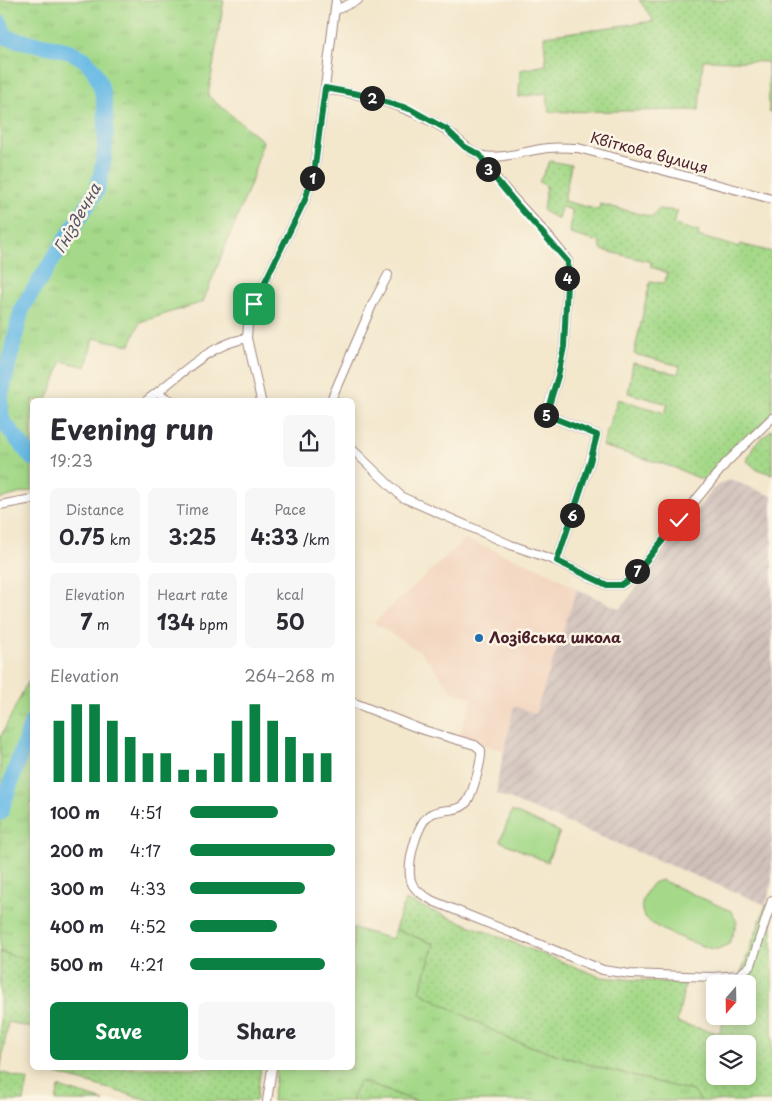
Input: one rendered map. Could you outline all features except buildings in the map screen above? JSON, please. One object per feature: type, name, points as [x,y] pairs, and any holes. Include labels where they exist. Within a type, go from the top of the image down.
[{"type":"street","points":[[261,398],[247,338],[248,324],[254,304],[305,200],[315,166],[336,0]]},
{"type":"street","points":[[336,10],[358,0]]},
{"type":"street","points":[[325,88],[358,94],[410,109],[446,129],[465,147],[480,155],[490,172],[568,262],[564,347],[558,376],[546,415],[597,435],[557,561]]},
{"type":"street","name":"Квіткова вулиця","points":[[480,155],[514,155],[548,148],[578,148],[772,199]]},
{"type":"street","points":[[332,398],[373,303],[388,275]]},
{"type":"street","points":[[151,398],[198,358],[225,344],[247,338]]},
{"type":"street","points":[[157,393],[166,398]]},
{"type":"street","points":[[355,452],[402,497],[511,545],[557,561],[607,585],[621,585],[633,577],[726,463],[772,418]]},
{"type":"street","points":[[0,505],[30,499]]},
{"type":"street","points":[[355,703],[420,729],[475,745],[481,750],[480,762],[467,802],[456,809],[442,810],[426,818],[411,856],[411,882],[418,892],[433,900],[603,970],[630,974],[713,977],[739,975],[751,965],[772,900]]},
{"type":"street","points":[[266,1101],[272,1070]]},
{"type":"shaded area","points":[[732,480],[772,496],[772,882],[766,905],[497,794],[497,783],[514,706],[535,714],[577,589],[620,609],[713,489],[725,481]]},
{"type":"shaded area","name":"Лозівська школа","points":[[465,539],[542,569],[577,589],[535,715],[514,707],[504,751],[459,736],[473,698],[453,692],[422,653],[374,623]]},
{"type":"green space","points":[[0,0],[224,0],[208,96],[263,141],[251,183],[203,302],[140,322],[130,345],[93,338],[86,367],[62,361],[48,398],[30,398],[30,491],[0,499]]},
{"type":"green space","points":[[639,0],[772,0],[772,112],[769,112],[768,62],[703,60],[699,110],[549,112],[547,93],[519,97],[520,70],[546,65],[544,36],[654,21]]},
{"type":"green space","points":[[550,161],[571,165],[564,201],[599,210],[600,204],[653,217],[658,209],[678,211],[673,224],[699,232],[698,236],[738,247],[740,244],[772,252],[772,414],[703,480],[673,467],[602,446],[618,399],[665,413],[668,404],[628,393],[633,363],[678,374],[680,366],[634,354],[650,282],[664,283],[668,273],[651,267],[651,262],[602,250],[599,242],[570,234],[572,210],[561,207],[558,219],[543,211],[546,186],[539,182]]},
{"type":"green space","points":[[772,429],[772,474],[756,469],[747,461],[754,445]]},
{"type":"green space","points":[[30,682],[30,960],[0,952],[0,738],[27,683]]},
{"type":"green space","points":[[512,811],[560,832],[547,862],[500,841]]},
{"type":"green space","points":[[661,880],[731,911],[737,922],[729,944],[718,949],[712,949],[672,934],[645,917],[642,911],[644,896],[653,883]]},
{"type":"green space","points":[[405,900],[601,977],[685,984],[677,1023],[719,1033],[722,1025],[756,1025],[756,975],[740,975],[766,905],[772,910],[772,1101],[701,1101],[693,1091],[604,1069],[511,1040],[420,992],[434,944],[395,929]]},
{"type":"green space","points":[[355,929],[392,939],[395,929],[434,944],[420,992],[511,1040],[604,1069],[693,1091],[701,1101],[416,1101],[360,1081],[351,1101],[272,1101],[277,1070],[355,1070]]},
{"type":"green space","points":[[0,952],[30,960],[30,1028],[8,1022],[0,1071]]},
{"type":"green space","points":[[261,1070],[256,1101],[152,1101],[46,1071]]},
{"type":"green space","points":[[0,1072],[28,1080],[24,1101],[0,1101]]},
{"type":"green space","points":[[359,1081],[416,1101],[351,1101]]},
{"type":"green space","points":[[59,1087],[104,1101],[56,1101]]},
{"type":"waterway","name":"Гніздечна","points":[[0,23],[6,37],[59,48],[86,61],[95,73],[101,87],[106,123],[101,176],[97,190],[22,308],[0,399],[2,420],[30,455]]},
{"type":"waterway","name":"Гніздечна","points":[[0,813],[30,728]]},
{"type":"place","name":"Лозівська школа","points":[[479,638]]},
{"type":"route","points":[[254,304],[305,200],[315,166],[321,131],[325,88],[358,94],[410,109],[446,129],[465,147],[480,155],[490,172],[568,262],[564,347],[558,376],[546,415],[597,435],[557,561],[593,580],[607,585],[621,585],[633,577],[679,520]]}]
